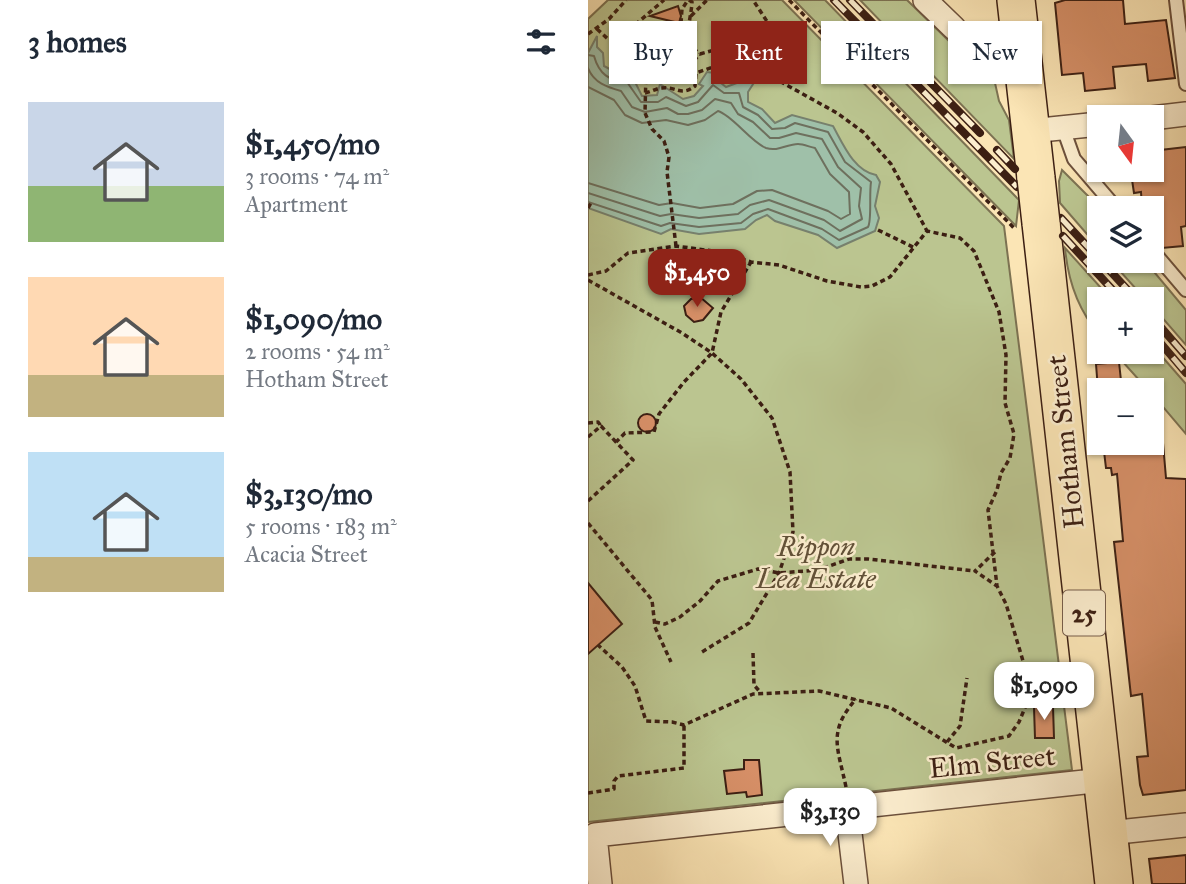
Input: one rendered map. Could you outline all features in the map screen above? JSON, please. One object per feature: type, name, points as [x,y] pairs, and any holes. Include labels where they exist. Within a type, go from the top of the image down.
[{"type":"main road","name":"Hotham Street","points":[[1016,0],[1047,129],[1029,227],[1103,780],[1114,884]]},
{"type":"street","points":[[925,0],[948,22]]},
{"type":"street","points":[[1164,117],[1186,114]]},
{"type":"street","points":[[1047,129],[1087,125]]},
{"type":"street","name":"Elm Street","points":[[600,884],[595,835],[848,801],[1103,780]]},
{"type":"street","points":[[848,801],[856,884]]},
{"type":"street","points":[[1108,833],[1186,825]]},
{"type":"lane","points":[[1176,0],[1186,84]]},
{"type":"lane","points":[[1047,129],[1105,196]]},
{"type":"lane","points":[[1164,264],[1186,290]]},
{"type":"path","points":[[588,34],[597,29],[626,0]]},
{"type":"path","points":[[640,21],[664,0]]},
{"type":"path","points":[[681,21],[682,9],[689,0],[692,2],[687,39],[692,48],[700,54]]},
{"type":"path","points":[[691,16],[707,0]]},
{"type":"path","points":[[752,0],[766,21]]},
{"type":"path","points":[[789,0],[1029,227]]},
{"type":"path","points":[[597,29],[609,38]]},
{"type":"path","points":[[697,57],[711,51]]},
{"type":"path","points":[[645,93],[663,87],[677,92],[690,90],[695,86],[696,73],[711,67]]},
{"type":"path","points":[[645,84],[645,106],[652,129],[664,141],[669,157],[667,172],[676,246]]},
{"type":"path","points":[[598,645],[622,667],[635,686],[646,722],[673,722],[684,725],[753,694],[819,691],[891,708],[956,748],[1009,736],[1019,722],[1032,691],[998,586],[988,510],[1001,473],[1010,458],[1014,434],[1005,403],[1006,355],[999,312],[974,251],[960,238],[927,231],[880,149],[837,113],[785,84]]},
{"type":"path","points":[[878,230],[915,248]]},
{"type":"path","points":[[588,278],[606,271],[628,253],[676,246],[720,252],[751,262],[779,265],[827,281],[861,287],[872,286],[890,277],[927,231]]},
{"type":"path","points":[[616,442],[625,433],[654,432],[658,426],[659,414],[684,382],[712,353],[721,312],[751,262]]},
{"type":"path","points":[[588,278],[649,312],[712,353],[741,380],[772,418],[790,472],[793,533],[779,573],[749,623],[702,652]]},
{"type":"path","points":[[588,423],[598,422],[633,460],[588,501]]},
{"type":"path","points":[[588,437],[601,426]]},
{"type":"path","points":[[588,523],[652,600],[654,622],[671,662]]},
{"type":"path","points":[[975,571],[995,552]]},
{"type":"path","points":[[654,622],[666,624],[680,617],[700,601],[718,581],[758,569],[779,573],[818,570],[849,559],[975,571],[998,586]]},
{"type":"path","points":[[753,653],[751,667],[754,685],[762,694]]},
{"type":"path","points":[[947,742],[960,726],[967,678]]},
{"type":"path","points":[[848,801],[837,743],[837,726],[842,714],[856,699]]},
{"type":"path","points":[[588,793],[614,789],[614,781],[618,776],[684,768],[684,725]]},
{"type":"green space","name":"Rippon Lea Estate","points":[[608,0],[782,0],[803,21],[711,21],[711,84],[807,84],[807,25],[821,40],[821,84],[865,84],[1004,226],[1072,770],[588,822],[588,19]]},
{"type":"green space","points":[[794,0],[825,0],[845,21],[821,21],[821,27]]},
{"type":"green space","points":[[860,0],[907,0],[928,21],[880,21]]},
{"type":"green space","points":[[934,26],[948,40],[948,84],[995,84],[999,101],[1009,120],[1014,159],[934,76]]},
{"type":"green space","points":[[877,84],[906,84],[1019,200],[1016,226]]},
{"type":"green space","points":[[1062,170],[1088,196],[1087,234],[1060,203],[1059,181]]},
{"type":"green space","points":[[1065,248],[1100,287],[1087,287],[1087,318],[1075,294]]},
{"type":"green space","points":[[1122,273],[1155,273],[1186,310],[1186,345],[1164,320],[1164,287],[1134,287]]},
{"type":"green space","points":[[1164,359],[1186,384],[1186,434],[1164,408],[1164,378],[1137,378],[1125,364],[1164,364]]},
{"type":"water","points":[[597,36],[597,47],[603,53],[604,66],[609,69],[609,84],[636,84],[642,96],[657,95],[660,84],[683,99],[694,96],[703,86],[699,84],[707,72],[711,72],[711,84],[722,84],[726,87],[734,84],[753,84],[748,92],[748,102],[762,109],[775,123],[792,115],[833,126],[855,162],[876,175],[880,182],[875,206],[879,218],[875,231],[837,248],[818,235],[775,221],[767,215],[745,229],[699,234],[671,229],[661,234],[588,208],[588,53]]},
{"type":"building","points":[[1065,0],[1123,0],[1125,24],[1166,20],[1175,78],[1148,81],[1146,64],[1113,67],[1115,88],[1085,91],[1083,73],[1062,75],[1055,3]]},
{"type":"building","points":[[678,6],[681,16],[680,21],[671,21],[650,16]]},
{"type":"building","points":[[1186,147],[1186,226],[1181,227],[1183,246],[1164,248],[1164,196],[1141,196],[1141,192],[1134,193],[1132,182],[1164,182],[1164,150]]},
{"type":"building","points":[[700,297],[713,308],[703,320],[694,322],[686,315],[684,306],[691,299]]},
{"type":"building","points":[[1096,364],[1119,364],[1121,378],[1097,378]]},
{"type":"building","points":[[643,414],[651,414],[656,423],[654,430],[643,432],[638,427],[638,419]]},
{"type":"building","points":[[1104,455],[1164,455],[1166,478],[1186,479],[1186,790],[1143,795],[1140,785],[1137,757],[1148,756],[1142,694],[1131,696],[1114,542],[1123,541],[1117,474],[1112,475],[1111,468],[1106,468]]},
{"type":"building","points":[[588,583],[622,624],[588,654]]},
{"type":"building","points":[[1034,707],[1053,707],[1054,738],[1035,738]]},
{"type":"building","points":[[744,760],[759,760],[762,795],[747,797],[746,792],[727,794],[724,771],[744,769]]},
{"type":"building","points":[[1186,855],[1186,884],[1152,884],[1149,859]]},
{"type":"railway","points":[[834,0],[1017,187]]},
{"type":"railway","points":[[850,0],[980,133]]},
{"type":"railway","points":[[997,150],[1015,169]]},
{"type":"railway","points":[[1061,218],[1087,246]]},
{"type":"railway","points":[[1063,236],[1110,287]]},
{"type":"railway","points":[[1112,273],[1125,287]]},
{"type":"railway","points":[[1164,331],[1186,356]]},
{"type":"railway","points":[[1164,347],[1186,373]]}]
